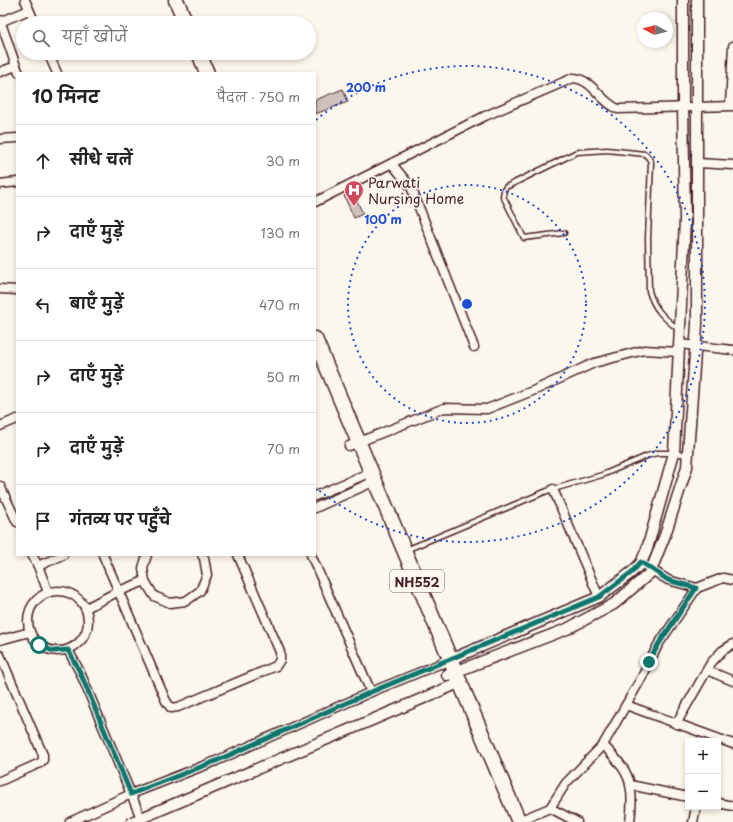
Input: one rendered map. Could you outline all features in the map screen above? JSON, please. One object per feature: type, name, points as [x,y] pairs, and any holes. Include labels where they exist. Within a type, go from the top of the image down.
[{"type":"highway","points":[[167,0],[174,16]]},
{"type":"highway","points":[[176,0],[183,16]]},
{"type":"highway","points":[[194,60],[203,72]]},
{"type":"highway","points":[[200,60],[203,72]]},
{"type":"highway","name":"NH552","points":[[316,342],[354,444]]},
{"type":"highway","name":"NH552","points":[[316,362],[369,478],[449,671],[515,822]]},
{"type":"highway","name":"NH552","points":[[369,478],[404,551],[449,671]]},
{"type":"street","points":[[25,0],[31,16]]},
{"type":"street","points":[[68,650],[80,672],[131,794],[138,821],[599,597],[632,572],[641,562],[647,549],[674,453],[685,220],[683,107],[684,0]]},
{"type":"street","points":[[70,822],[131,794],[216,761],[371,692],[449,671],[567,629],[614,604],[650,573],[665,535],[682,484],[687,467],[688,456],[697,326],[697,0]]},
{"type":"street","points":[[0,72],[18,70],[0,21],[29,10]]},
{"type":"street","points":[[316,202],[486,116],[573,78],[584,80],[610,105],[618,109],[732,106],[733,46]]},
{"type":"street","points":[[51,60],[57,72]]},
{"type":"street","points":[[0,139],[16,138]]},
{"type":"street","points":[[698,163],[733,165]]},
{"type":"street","points":[[392,164],[411,187],[474,347]]},
{"type":"street","points":[[0,184],[16,182]]},
{"type":"street","points":[[0,289],[16,290]]},
{"type":"street","points":[[354,444],[444,408],[487,409],[594,364],[644,350],[679,348],[696,345],[733,350]]},
{"type":"street","points":[[0,426],[16,419]]},
{"type":"street","points":[[316,496],[369,478]]},
{"type":"street","points":[[316,507],[369,478]]},
{"type":"street","points":[[0,486],[16,520]]},
{"type":"street","points":[[553,489],[599,597]]},
{"type":"street","points":[[33,556],[48,592]]},
{"type":"street","points":[[38,566],[61,556]]},
{"type":"street","points":[[103,556],[166,702],[171,708],[178,707],[276,666],[280,660],[280,652],[238,556]]},
{"type":"street","points":[[147,556],[143,568],[145,581],[154,596],[170,603],[186,601],[200,591],[207,575],[206,556]]},
{"type":"street","points":[[311,556],[371,692]]},
{"type":"street","points":[[641,562],[668,580],[696,588]]},
{"type":"street","points":[[515,822],[550,808],[566,783],[603,745],[658,645],[696,588],[723,578],[733,580]]},
{"type":"street","points":[[86,608],[119,591],[145,581]]},
{"type":"street","points":[[78,597],[86,608],[88,624],[82,640],[68,650],[53,651],[39,645],[30,632],[27,619],[31,606],[40,596],[52,590],[66,591],[96,603]]},
{"type":"street","points":[[0,640],[30,632]]},
{"type":"street","points":[[676,724],[717,655],[733,644]]},
{"type":"street","points":[[0,655],[43,755],[43,760],[40,764],[0,781]]},
{"type":"street","points":[[707,670],[733,681]]},
{"type":"street","points":[[626,705],[733,744]]},
{"type":"street","points":[[603,745],[618,760],[629,777],[633,801],[630,822]]},
{"type":"street","points":[[630,785],[685,796]]},
{"type":"street","points":[[721,804],[733,806]]},
{"type":"street","points":[[550,808],[576,822]]},
{"type":"street","points":[[693,822],[695,810]]},
{"type":"lane","points":[[564,233],[524,238],[503,196],[506,187],[577,152],[607,150],[645,154],[650,162],[648,238],[649,291],[659,313],[680,331]]},
{"type":"lane","points":[[404,551],[553,489],[602,475],[647,456],[657,453],[674,453],[688,456]]},
{"type":"building","points":[[343,89],[348,102],[316,114],[316,100]]},
{"type":"building","points":[[353,192],[363,214],[354,218],[344,196]]},
{"type":"place","name":"Parwati Nursing Home","points":[[354,207]]},
{"type":"route","points":[[39,645],[53,651],[68,650],[80,672],[131,794],[216,761],[371,692],[599,597],[632,572],[641,562],[668,580],[696,588],[658,645],[649,662]]}]
